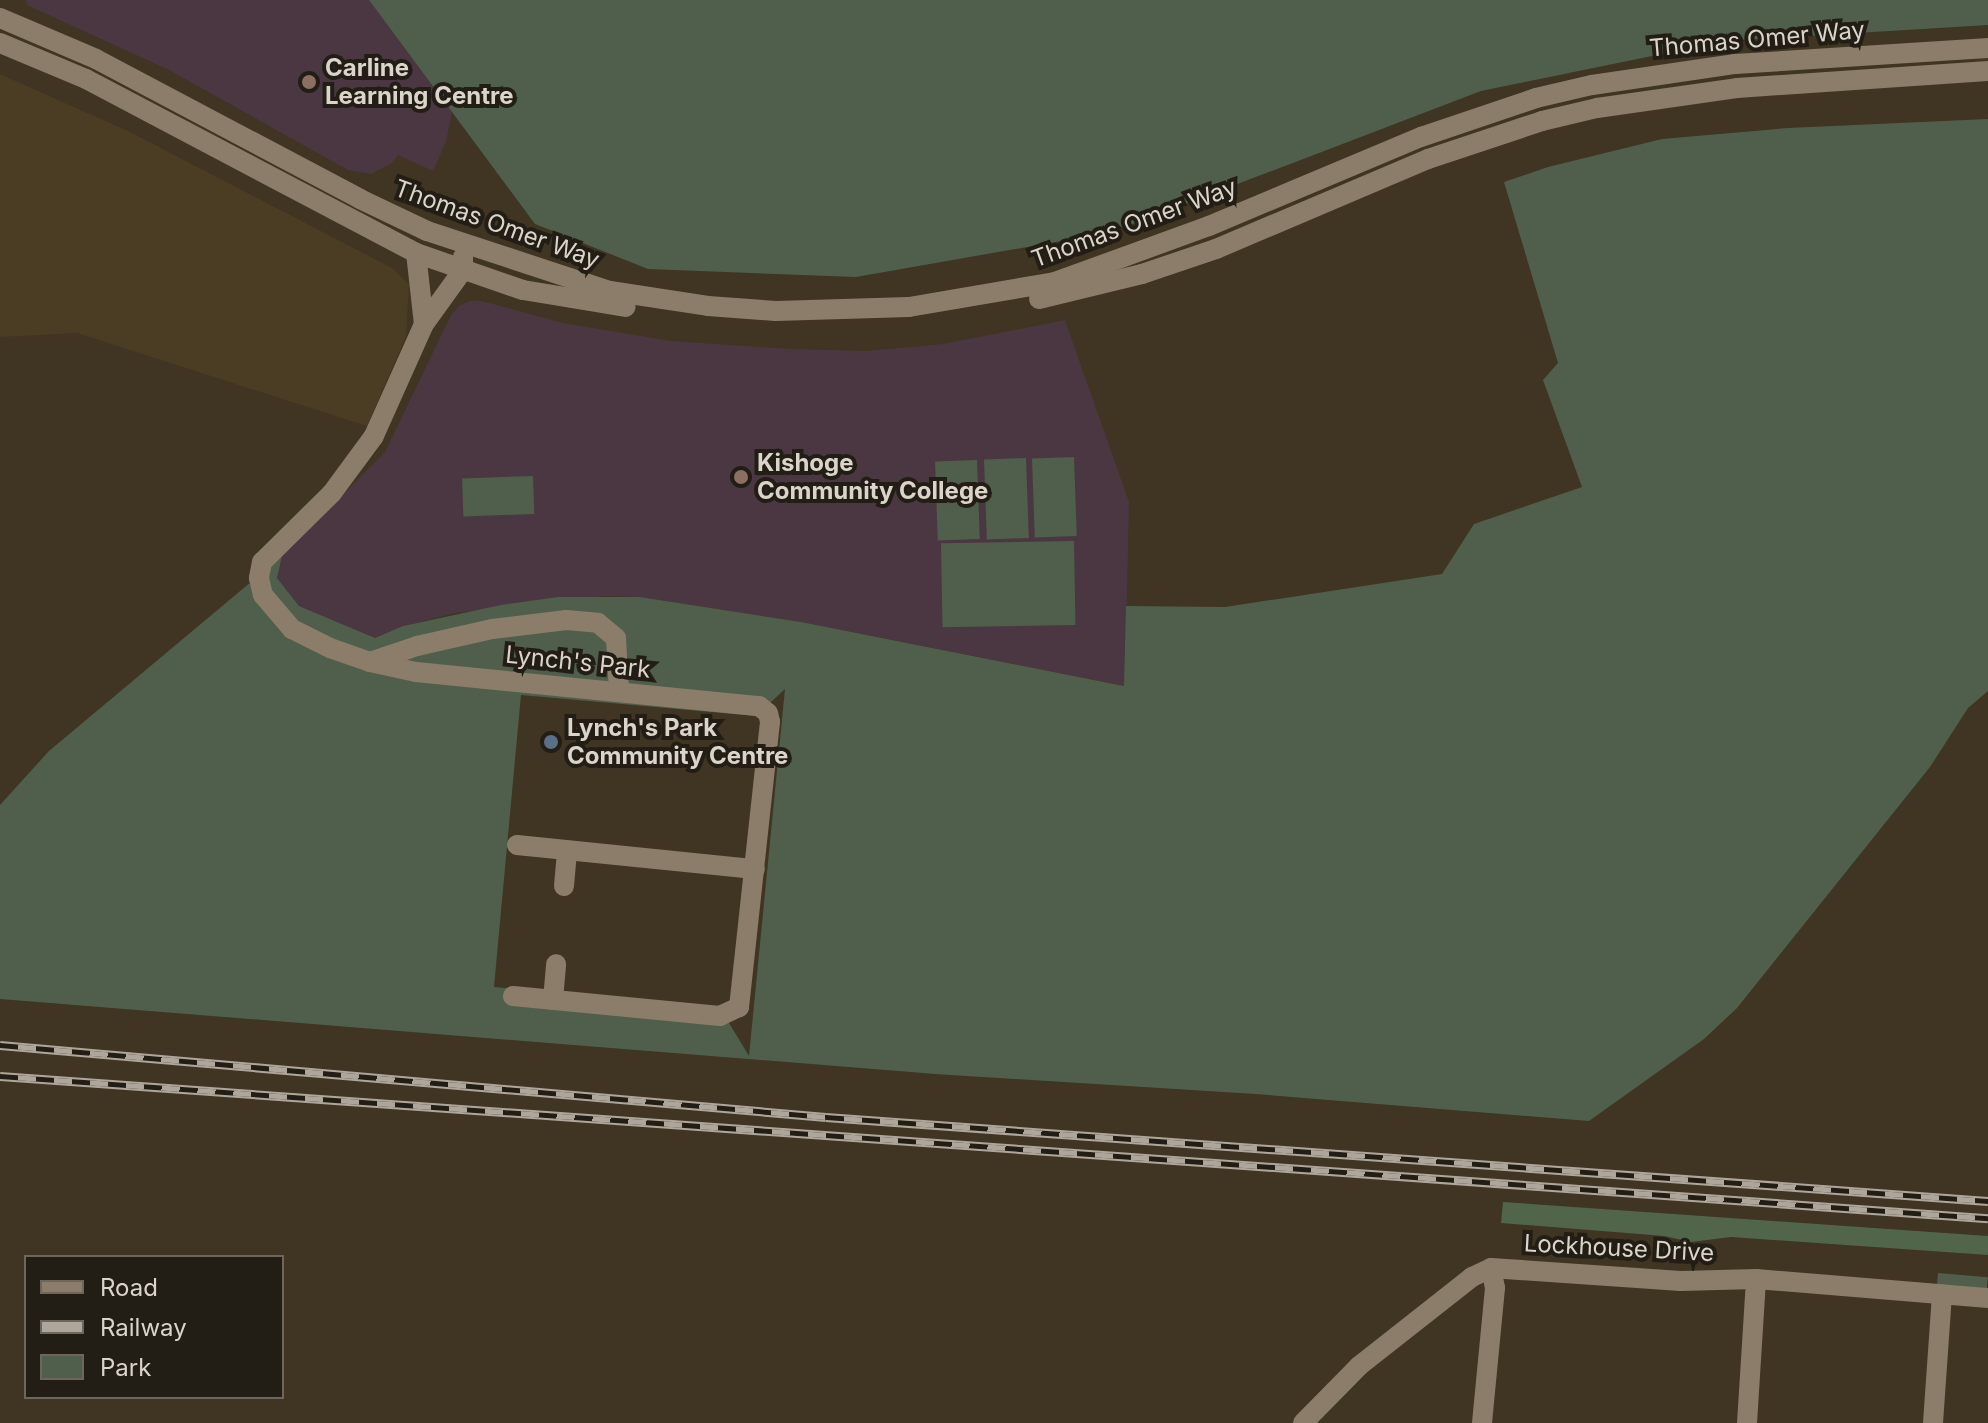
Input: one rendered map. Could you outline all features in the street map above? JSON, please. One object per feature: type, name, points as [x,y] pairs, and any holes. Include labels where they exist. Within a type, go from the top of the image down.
[{"type":"street","name":"Thomas Omer Way","points":[[0,18],[96,59],[390,215],[593,287],[708,306],[844,311],[971,299],[1055,282],[1209,226],[1421,137],[1536,98],[1692,68],[1988,48]]},
{"type":"street","name":"Thomas Omer Way","points":[[0,43],[86,79],[416,253],[523,290],[707,319],[844,324],[974,312],[1142,274],[1216,249],[1428,159],[1502,134],[1597,108],[1737,88],[1988,71]]},
{"type":"street","points":[[424,324],[463,270],[459,239]]},
{"type":"street","points":[[416,253],[424,324]]},
{"type":"street","name":"Lynch's Park","points":[[424,324],[374,436],[332,493],[262,562],[259,578],[263,595],[292,629],[370,662],[416,672],[759,706],[768,713],[739,1007],[731,1014],[720,1016],[513,996]]},
{"type":"street","points":[[370,662],[417,646],[492,629],[566,620],[598,623],[616,638],[619,692]]},
{"type":"street","points":[[517,845],[755,869]]},
{"type":"street","points":[[564,886],[567,850]]},
{"type":"street","points":[[553,1000],[556,964]]},
{"type":"street","points":[[1482,1423],[1495,1288],[1491,1268]]},
{"type":"street","name":"Lockhouse Drive","points":[[1303,1423],[1359,1366],[1472,1277],[1491,1268],[1681,1281],[1756,1279],[1988,1298]]},
{"type":"street","points":[[1747,1423],[1756,1279]]},
{"type":"street","points":[[1933,1423],[1942,1294]]},
{"type":"shaded area","name":"Carline Learning Centre","points":[[26,0],[369,0],[452,112],[446,142],[433,171],[398,155],[392,163],[371,174],[348,170],[169,70],[27,5]]},
{"type":"shaded area","points":[[0,74],[130,132],[392,268],[409,284],[406,336],[367,426],[77,333],[0,337]]},
{"type":"shaded area","name":"Kishoge Community College","points":[[470,301],[482,301],[563,323],[671,341],[792,349],[866,351],[943,344],[1065,320],[1129,502],[1125,686],[801,622],[640,597],[606,596],[455,613],[404,626],[375,638],[299,606],[277,578],[282,556],[385,452],[451,315],[459,306]]},
{"type":"green space","points":[[369,0],[1988,0],[1988,25],[1725,41],[1481,91],[1112,232],[856,277],[648,269],[535,224]]},
{"type":"green space","points":[[1988,119],[1988,691],[1968,708],[1930,767],[1737,1008],[1704,1039],[1589,1121],[1255,1094],[935,1074],[0,999],[0,805],[49,751],[282,556],[277,578],[299,606],[375,638],[403,626],[501,605],[558,597],[640,597],[801,622],[1124,686],[1126,606],[1225,607],[1442,574],[1474,524],[1582,487],[1543,380],[1558,363],[1504,182],[1548,167],[1662,139],[1788,128]],"holes":[[[785,689],[749,1056],[720,1008],[494,987],[521,695],[756,716]]]},
{"type":"green space","points":[[1074,457],[1077,536],[1035,537],[1032,458]]},
{"type":"green space","points":[[1026,458],[1029,538],[987,539],[984,459]]},
{"type":"green space","points":[[977,460],[980,539],[938,540],[935,461]]},
{"type":"green space","points":[[533,476],[534,514],[463,516],[462,478]]},
{"type":"green space","points":[[1074,541],[1075,625],[942,627],[941,543]]},
{"type":"green space","points":[[1503,1202],[1988,1236],[1988,1255],[1731,1237],[1691,1242],[1664,1236],[1501,1223]]},
{"type":"green space","points":[[1938,1273],[1988,1277],[1987,1288],[1937,1284]]},
{"type":"railway","points":[[0,1045],[826,1117],[1988,1201]]},
{"type":"railway","points":[[0,1076],[1988,1218]]},
{"type":"place","name":"Carline Learning Centre","points":[[309,82]]},
{"type":"place","name":"Kishoge Community College","points":[[741,477]]},
{"type":"place","name":"Lynch's Park Community Centre","points":[[551,742]]}]
